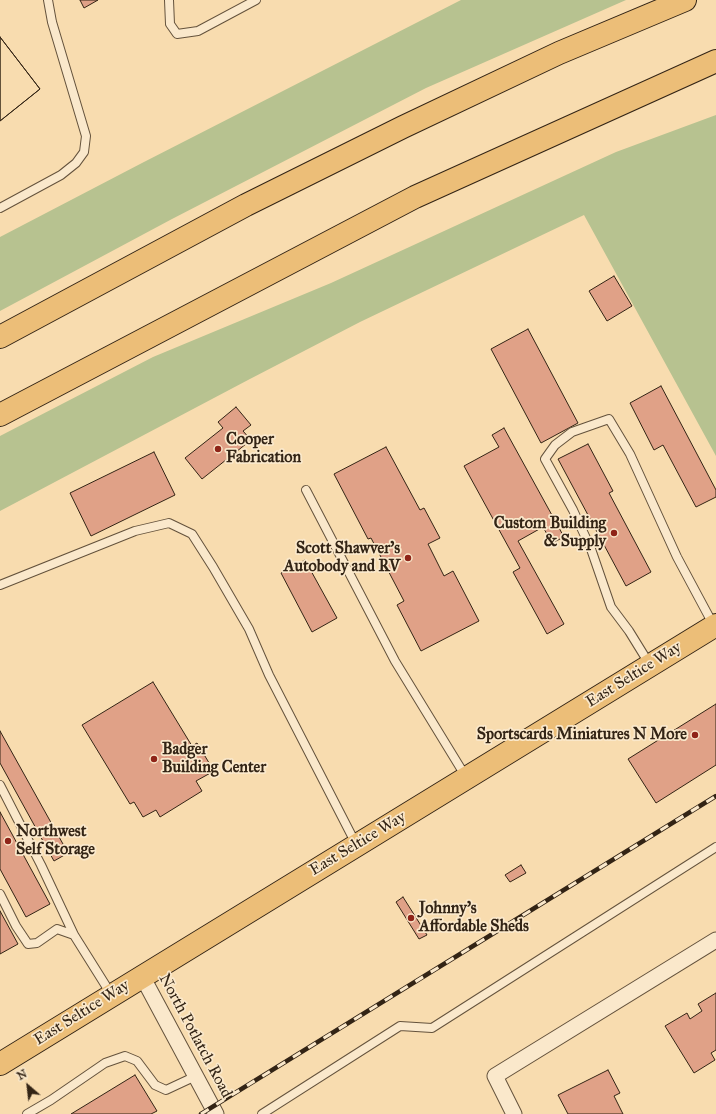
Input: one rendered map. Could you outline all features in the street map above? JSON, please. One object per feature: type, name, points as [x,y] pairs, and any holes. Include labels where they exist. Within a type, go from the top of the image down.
[{"type":"main road","points":[[0,337],[246,205],[403,127],[559,53],[685,0]]},
{"type":"main road","points":[[0,415],[416,197],[716,61]]},
{"type":"main road","name":"East Seltice Way","points":[[0,1064],[715,625]]},
{"type":"street","points":[[514,1114],[495,1076],[716,940]]},
{"type":"street","name":"North Potlatch Road","points":[[142,976],[216,1114]]},
{"type":"lane","points":[[0,208],[61,175],[76,164],[84,152],[86,136],[52,22],[48,0]]},
{"type":"lane","points":[[168,0],[170,24],[178,34],[198,31],[256,0]]},
{"type":"lane","points":[[651,665],[611,607],[591,549],[573,510],[545,459],[555,445],[572,432],[609,419],[630,454],[677,557],[715,625]]},
{"type":"lane","points":[[306,490],[395,661],[466,777]]},
{"type":"lane","points":[[0,585],[136,531],[170,523],[192,534],[249,629],[269,675],[357,845]]},
{"type":"lane","points":[[0,785],[41,865],[74,935],[112,994]]},
{"type":"lane","points":[[262,1114],[400,1026],[432,1028],[716,847]]},
{"type":"lane","points":[[0,894],[16,926],[28,944],[37,943],[58,929],[74,935]]},
{"type":"lane","points":[[27,1114],[105,1063],[125,1056],[137,1061],[155,1085],[166,1090],[196,1076]]},
{"type":"green space","points":[[461,0],[626,0],[426,88],[172,219],[0,311],[0,237]]},
{"type":"green space","points":[[716,115],[716,456],[584,215],[360,322],[0,511],[0,436],[153,357],[331,283],[616,152]]},
{"type":"building","points":[[80,0],[98,0],[84,8]]},
{"type":"building","points":[[0,37],[40,89],[0,121]]},
{"type":"building","points":[[0,37],[40,89],[0,121]]},
{"type":"building","points":[[614,276],[632,306],[607,321],[589,291]]},
{"type":"building","points":[[528,329],[578,423],[541,443],[491,349]]},
{"type":"building","points":[[661,386],[716,490],[716,497],[696,507],[663,445],[654,450],[630,403]]},
{"type":"building","name":"Cooper Fabrication","points":[[236,407],[251,425],[243,431],[251,440],[202,479],[185,458],[223,428],[218,422]]},
{"type":"building","points":[[504,428],[564,537],[552,543],[543,527],[518,541],[564,624],[547,634],[513,572],[520,568],[464,466],[499,447],[492,435]]},
{"type":"building","name":"Custom Building & Supply","points":[[588,444],[613,491],[609,493],[651,572],[626,586],[558,459]]},
{"type":"building","name":"Scott Shawver's Autobody and RV","points":[[386,447],[420,510],[424,508],[440,538],[428,544],[444,576],[453,571],[479,621],[421,651],[397,605],[404,601],[371,538],[368,539],[334,474]]},
{"type":"building","points":[[154,452],[175,495],[91,536],[70,493]]},
{"type":"building","points":[[305,560],[337,618],[312,632],[281,573]]},
{"type":"building","name":"Badger Building Center","points":[[153,682],[192,746],[197,743],[214,771],[196,781],[202,791],[160,817],[156,810],[143,817],[134,802],[130,804],[82,725]]},
{"type":"building","points":[[716,704],[716,765],[656,803],[628,759]]},
{"type":"building","name":"Northwest Self Storage","points":[[0,731],[68,853],[54,861],[0,763]]},
{"type":"building","name":"Northwest Self Storage","points":[[0,812],[50,904],[26,917],[0,869]]},
{"type":"building","points":[[521,865],[526,873],[510,882],[505,875]]},
{"type":"building","name":"Johnny's Affordable Sheds","points":[[403,897],[427,935],[419,939],[396,902]]},
{"type":"building","points":[[0,911],[18,944],[0,954]]},
{"type":"building","points":[[716,993],[716,1050],[711,1053],[715,1060],[694,1073],[665,1026],[687,1013],[690,1019],[702,1011],[698,1004]]},
{"type":"building","points":[[608,1070],[620,1093],[614,1096],[623,1114],[568,1114],[558,1095]]},
{"type":"building","points":[[135,1075],[157,1111],[151,1114],[71,1114]]},
{"type":"railway","points":[[201,1114],[716,796]]},
{"type":"place","name":"Cooper Fabrication","points":[[218,449]]},
{"type":"place","name":"Custom Building & Supply","points":[[614,533]]},
{"type":"place","name":"Scott Shawver's Autobody and RV","points":[[408,558]]},
{"type":"place","name":"Sportscards Miniatures N More","points":[[695,735]]},
{"type":"place","name":"Badger Building Center","points":[[154,759]]},
{"type":"place","name":"Northwest Self Storage","points":[[8,841]]},
{"type":"place","name":"Johnny's Affordable Sheds","points":[[411,918]]}]
